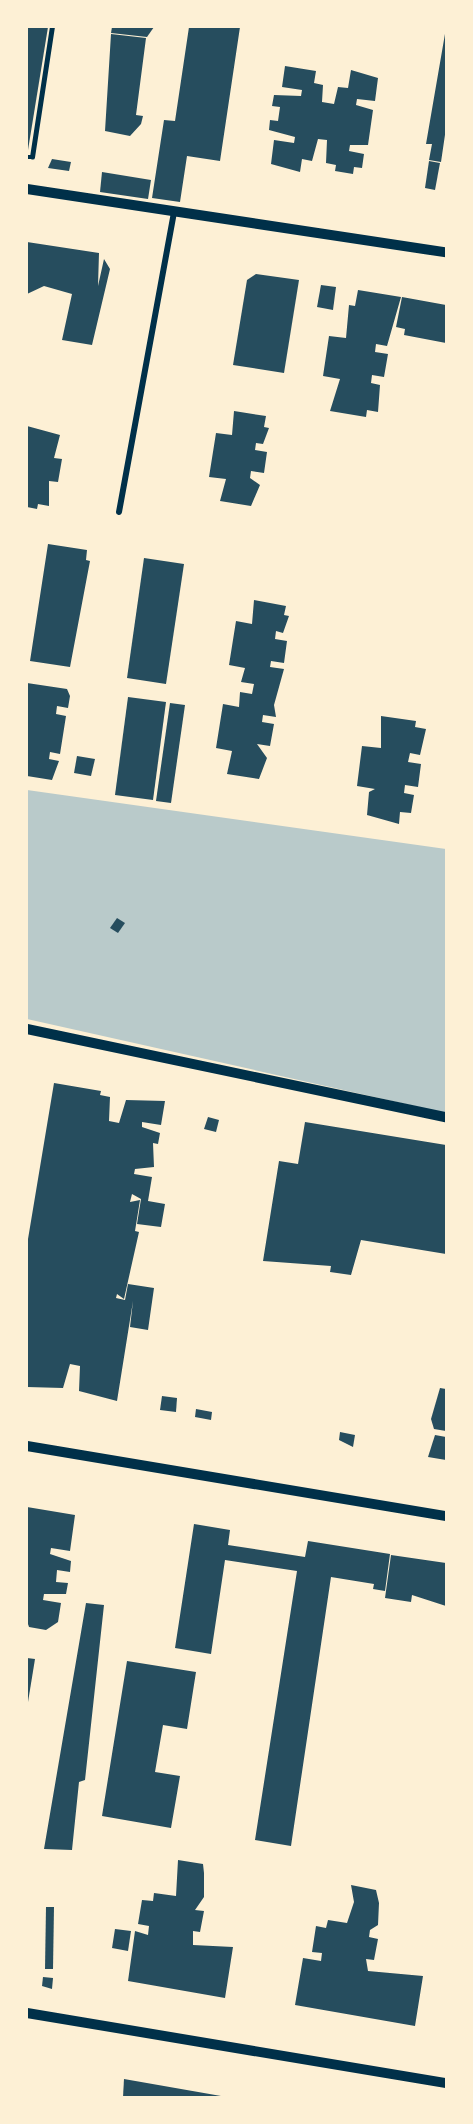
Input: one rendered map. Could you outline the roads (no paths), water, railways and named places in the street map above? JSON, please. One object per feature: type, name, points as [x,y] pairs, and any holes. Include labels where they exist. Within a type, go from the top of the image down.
[{"type":"street","points":[[27,189],[446,252]]},
{"type":"street","points":[[118,512],[174,211]]},
{"type":"street","points":[[27,1029],[446,1117]]},
{"type":"street","points":[[27,1446],[446,1516]]},
{"type":"street","points":[[27,2013],[446,2082]]},
{"type":"lane","points":[[27,157],[32,157],[52,27]]}]
